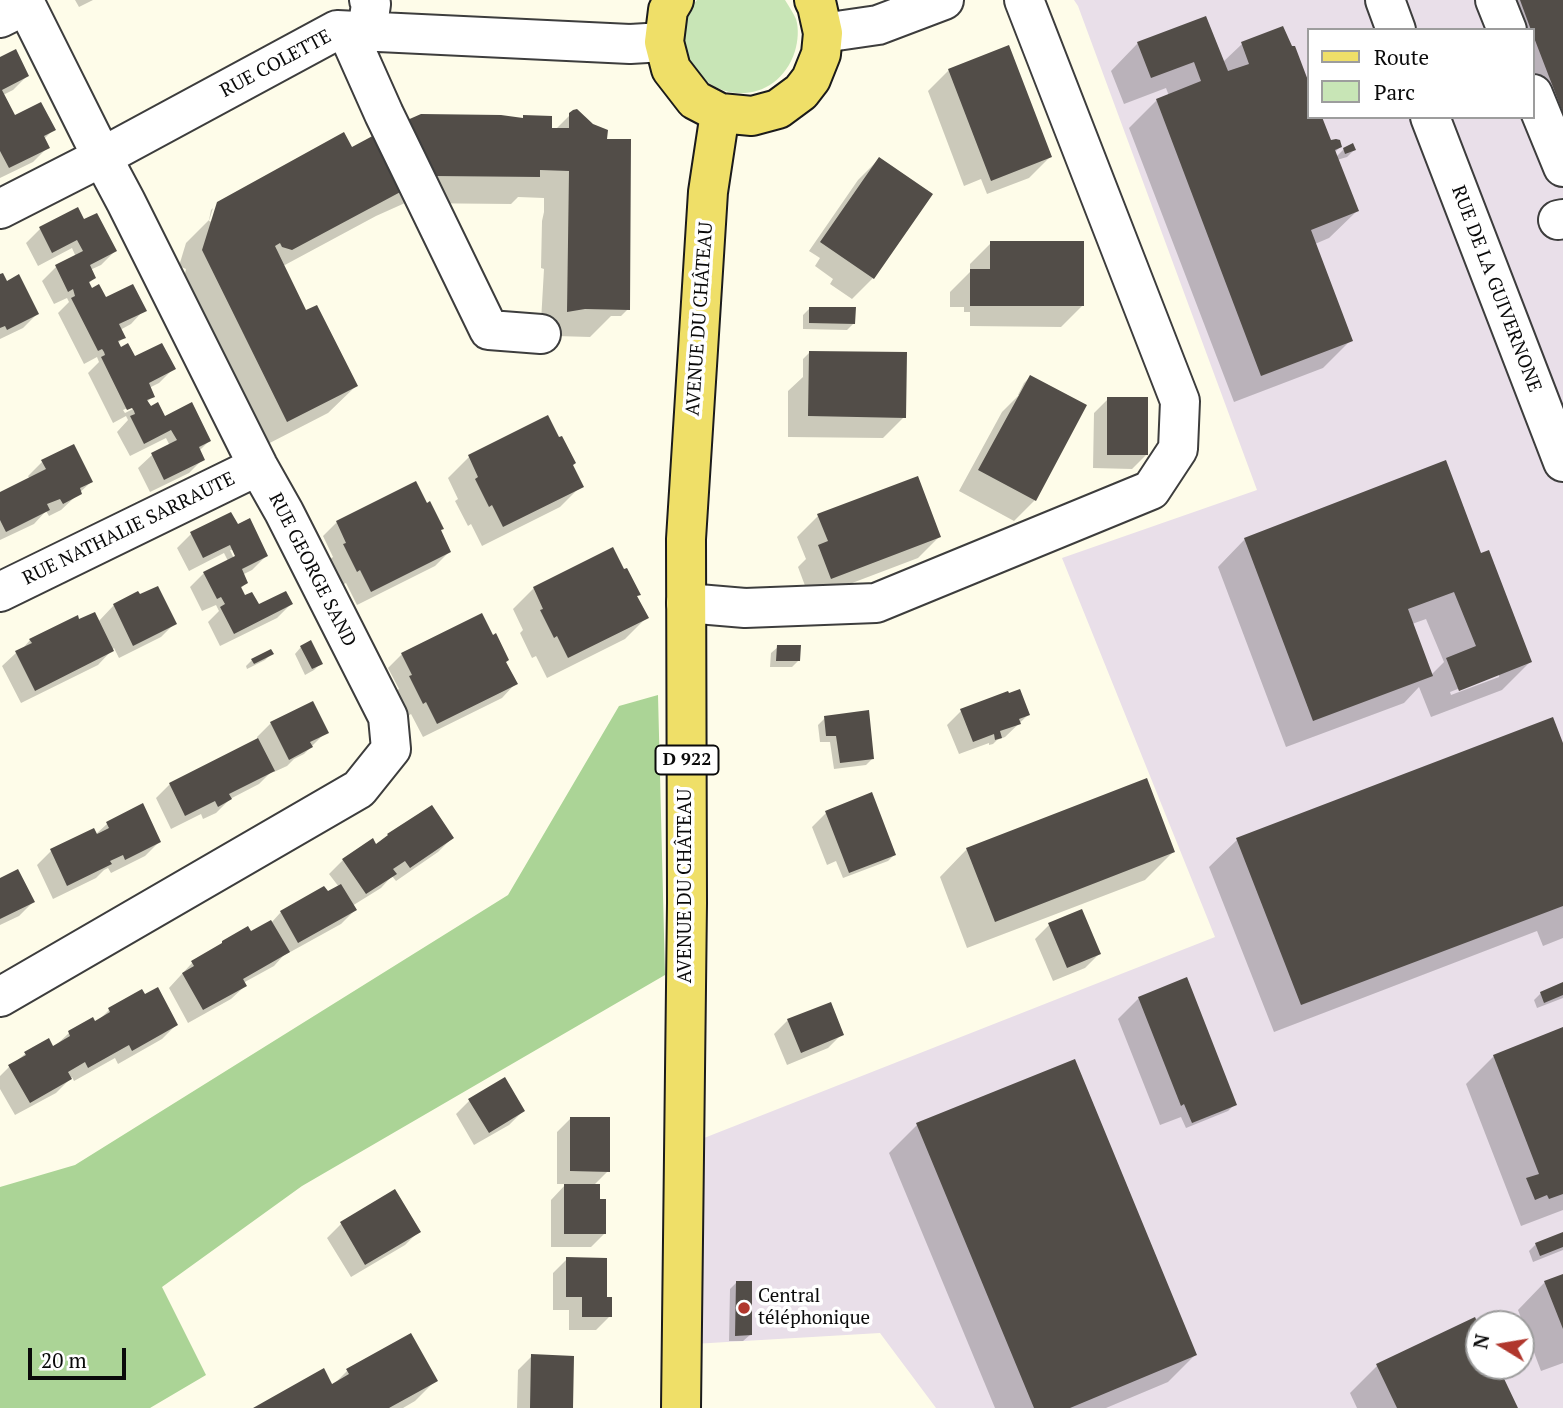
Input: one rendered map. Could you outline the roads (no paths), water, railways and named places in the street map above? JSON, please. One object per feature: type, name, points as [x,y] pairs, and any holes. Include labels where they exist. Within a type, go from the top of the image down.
[{"type":"main road","points":[[674,0],[668,10],[664,42],[671,69],[695,100],[720,113],[752,116],[778,108],[800,92],[811,79],[821,54],[818,17]]},
{"type":"main road","name":"AVENUE DU CHÂTEAU","points":[[681,1408],[687,903],[686,539],[708,192],[720,113]]},
{"type":"street","points":[[818,17],[878,25],[944,0]]},
{"type":"street","points":[[686,603],[745,608],[876,603],[1151,490],[1178,449],[1180,401],[1024,0]]},
{"type":"street","points":[[1385,0],[1395,28]]},
{"type":"street","points":[[1495,0],[1506,28]]},
{"type":"street","name":"RUE GEORGE SAND","points":[[0,18],[26,5],[258,466],[388,717],[391,749],[359,789],[0,997]]},
{"type":"street","name":"RUE COLETTE","points":[[0,209],[337,30],[361,21],[630,44],[664,42]]},
{"type":"street","points":[[361,21],[384,114],[489,330],[541,334]]},
{"type":"street","points":[[1535,99],[1563,167]]},
{"type":"street","name":"RUE DE LA GUIVERNONE","points":[[1431,119],[1563,462]]},
{"type":"street","name":"RUE NATHALIE SARRAUTE","points":[[0,592],[258,466]]},
{"type":"place","name":"Central téléphonique","points":[[744,1308]]}]
